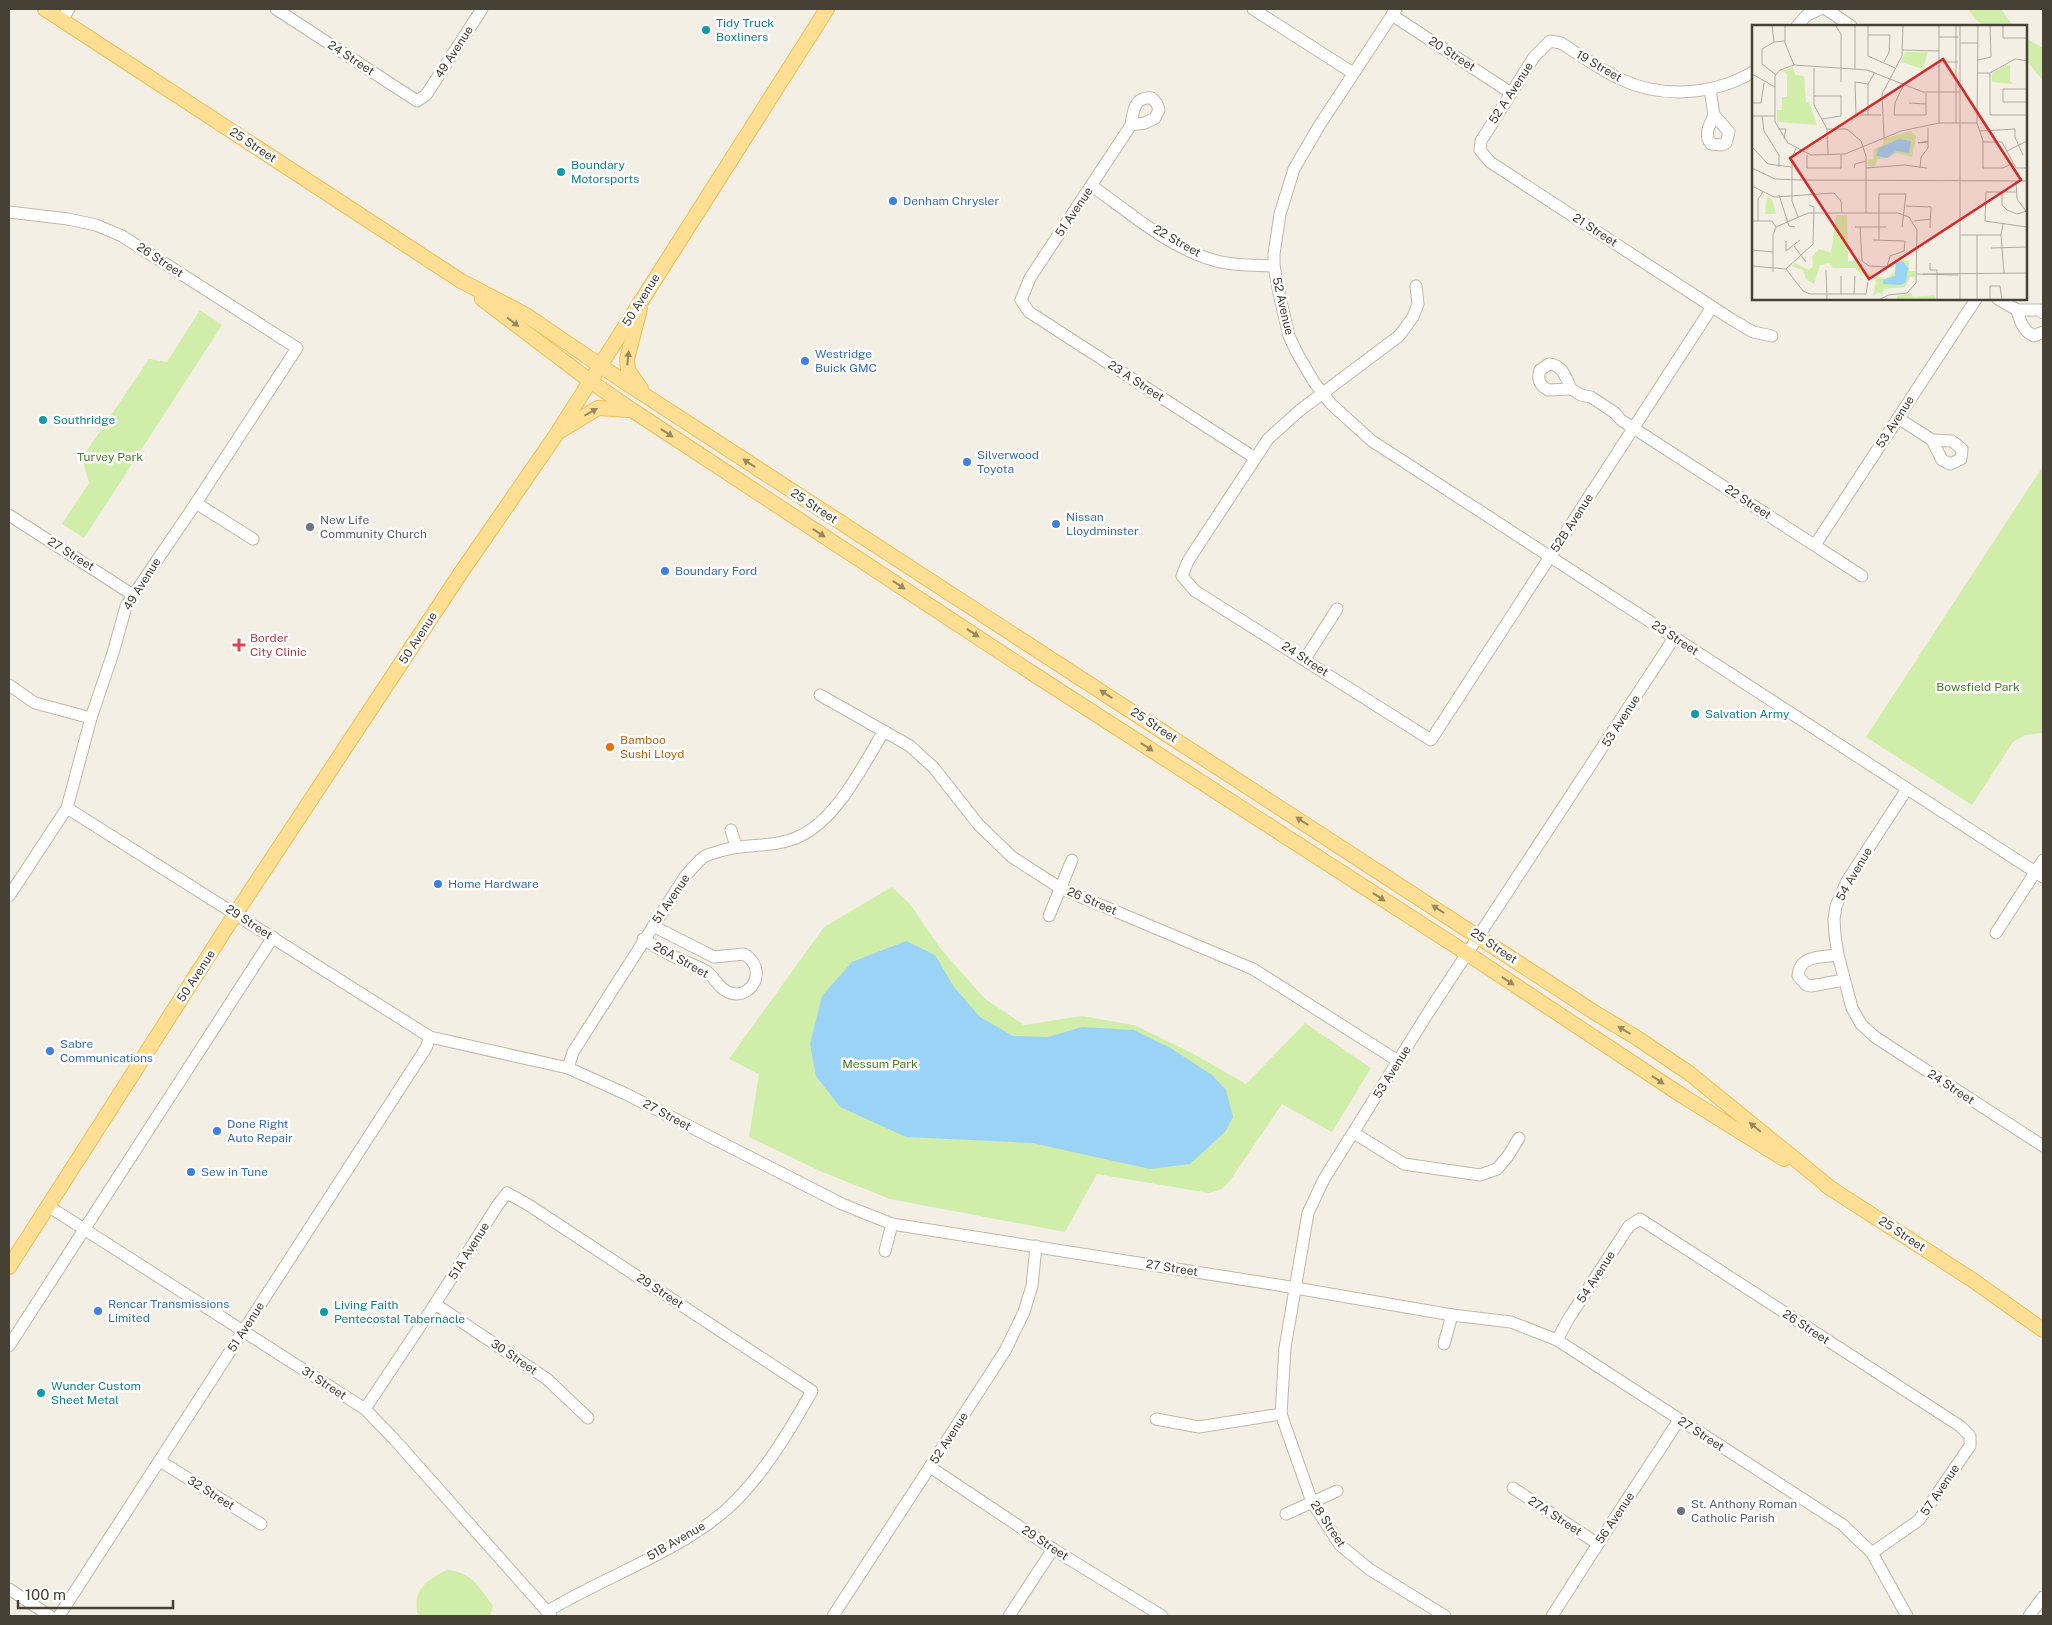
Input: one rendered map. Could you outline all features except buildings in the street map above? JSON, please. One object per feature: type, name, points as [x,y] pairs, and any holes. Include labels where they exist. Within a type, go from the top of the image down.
[{"type":"main road","name":"25 Street","points":[[45,9],[65,14],[461,281],[590,381],[632,410],[1032,673],[1468,954],[1682,1095],[1971,1279],[2043,1330]]},
{"type":"main road","name":"50 Avenue","points":[[9,1267],[236,913],[460,574],[556,435],[827,9]]},
{"type":"main road","name":"25 Street","points":[[461,281],[526,315],[599,365],[1597,1014],[1675,1062],[1833,1190]]},
{"type":"main road","points":[[644,297],[627,359],[628,370],[650,398]]},
{"type":"main road","points":[[556,435],[598,408],[632,410]]},
{"type":"main road","name":"25 Street","points":[[1971,1279],[2043,1318]]},
{"type":"street","name":"24 Street","points":[[276,9],[417,101],[426,95]]},
{"type":"street","name":"49 Avenue","points":[[426,95],[482,9]]},
{"type":"street","points":[[1253,9],[1353,73]]},
{"type":"street","points":[[1798,25],[1807,15],[1820,9]]},
{"type":"street","points":[[1826,9],[1850,25]]},
{"type":"street","name":"52 Avenue","points":[[1322,393],[1289,336],[1274,266],[1280,214],[1294,169],[1353,73],[1394,12]]},
{"type":"street","name":"20 Street","points":[[1394,12],[1512,93]]},
{"type":"street","name":"52 A Avenue","points":[[1480,150],[1481,141],[1534,57],[1550,40]]},
{"type":"street","name":"19 Street","points":[[1550,40],[1561,42],[1604,70],[1639,86],[1657,90],[1710,89],[1742,79],[1752,73]]},
{"type":"street","points":[[1710,89],[1714,114]]},
{"type":"street","name":"51 Avenue","points":[[1021,300],[1030,278],[1131,125]]},
{"type":"street","name":"21 Street","points":[[1480,150],[1490,162],[1712,307],[1753,332],[1772,336]]},
{"type":"street","name":"22 Street","points":[[1092,186],[1160,234],[1190,252],[1214,260],[1236,264],[1274,266]]},
{"type":"street","name":"26 Street","points":[[9,212],[68,219],[96,225],[122,236],[297,348]]},
{"type":"street","points":[[1255,458],[1268,439],[1283,423],[1398,336],[1413,317],[1416,310],[1418,304],[1416,286]]},
{"type":"street","name":"23 A Street","points":[[1021,300],[1029,312],[1255,458]]},
{"type":"street","name":"53 Avenue","points":[[1814,545],[1975,300]]},
{"type":"street","points":[[2000,300],[2016,310],[2028,309],[2043,312]]},
{"type":"street","name":"52B Avenue","points":[[1431,740],[1712,307]]},
{"type":"street","points":[[2016,310],[2022,325],[2028,333],[2034,336],[2043,332]]},
{"type":"street","name":"49 Avenue","points":[[9,896],[67,808],[91,718],[114,650],[126,606],[297,348]]},
{"type":"street","name":"22 Street","points":[[1576,392],[1588,404],[1610,418],[1618,418],[1634,428],[1862,576]]},
{"type":"street","name":"23 Street","points":[[1322,393],[1337,411],[1372,441],[2040,874]]},
{"type":"street","points":[[1898,418],[1932,440]]},
{"type":"street","name":"24 Street","points":[[1255,458],[1188,560],[1182,576],[1195,590],[1431,740]]},
{"type":"street","points":[[196,503],[253,539]]},
{"type":"street","name":"27 Street","points":[[9,515],[133,594]]},
{"type":"street","points":[[1305,659],[1336,608]]},
{"type":"street","name":"53 Avenue","points":[[1281,1414],[1285,1348],[1308,1213],[1324,1179],[1478,936],[1600,754],[1674,638]]},
{"type":"street","points":[[9,686],[35,703],[91,718]]},
{"type":"street","name":"26 Street","points":[[820,695],[910,746],[934,768],[994,842],[1012,858],[1060,888],[1253,969],[1398,1061]]},
{"type":"street","name":"51 Avenue","points":[[568,1068],[571,1055],[643,939],[686,875],[706,856],[736,846],[762,844],[798,837],[823,820],[841,800],[884,731]]},
{"type":"street","name":"54 Avenue","points":[[1861,1024],[1852,1008],[1844,980],[1834,936],[1834,920],[1841,893],[1907,789]]},
{"type":"street","name":"29 Street","points":[[67,808],[430,1037]]},
{"type":"street","points":[[731,830],[736,846]]},
{"type":"street","points":[[1049,916],[1072,860]]},
{"type":"street","points":[[1996,933],[2040,874],[2043,860]]},
{"type":"street","name":"26A Street","points":[[643,939],[675,957],[707,971],[729,993],[739,994],[754,984],[758,978],[758,970],[755,963],[744,954],[714,957],[653,926]]},
{"type":"street","points":[[9,1346],[273,937]]},
{"type":"street","points":[[675,957],[682,942]]},
{"type":"street","points":[[1838,955],[1810,958],[1803,961],[1799,966],[1798,976],[1806,985],[1811,986],[1844,980]]},
{"type":"street","points":[[707,971],[714,957]]},
{"type":"street","name":"24 Street","points":[[1861,1024],[1887,1046],[2043,1146]]},
{"type":"street","name":"51 Avenue","points":[[58,1616],[425,1049],[430,1037]]},
{"type":"street","name":"27 Street","points":[[430,1037],[568,1068],[626,1094],[842,1204],[892,1224],[1452,1315],[1511,1322],[1557,1340],[1843,1525],[1872,1553],[1907,1616]]},
{"type":"street","points":[[1354,1133],[1404,1164],[1480,1175],[1497,1169],[1519,1138]]},
{"type":"street","name":"29 Street","points":[[507,1193],[812,1391]]},
{"type":"street","name":"51A Avenue","points":[[365,1409],[507,1193]]},
{"type":"street","name":"31 Street","points":[[48,1206],[365,1409],[550,1614]]},
{"type":"street","name":"26 Street","points":[[1640,1219],[1960,1426],[1970,1436]]},
{"type":"street","name":"54 Avenue","points":[[1557,1340],[1569,1318],[1629,1226],[1640,1219]]},
{"type":"street","points":[[885,1251],[892,1224]]},
{"type":"street","name":"52 Avenue","points":[[833,1616],[1005,1351],[1024,1312],[1032,1286],[1036,1246]]},
{"type":"street","name":"30 Street","points":[[435,1304],[547,1379],[588,1418]]},
{"type":"street","points":[[1444,1344],[1452,1315]]},
{"type":"street","name":"51B Avenue","points":[[550,1614],[689,1536],[727,1508],[774,1452],[812,1391]]},
{"type":"street","points":[[1156,1419],[1199,1427],[1281,1414]]},
{"type":"street","name":"28 Street","points":[[1281,1414],[1312,1502],[1340,1545],[1368,1568],[1445,1616]]},
{"type":"street","name":"56 Avenue","points":[[1552,1616],[1679,1420]]},
{"type":"street","name":"57 Avenue","points":[[1872,1553],[1920,1520],[1970,1446],[1970,1436]]},
{"type":"street","name":"32 Street","points":[[160,1461],[261,1524]]},
{"type":"street","name":"29 Street","points":[[930,1467],[1053,1548],[1162,1616]]},
{"type":"street","name":"27A Street","points":[[1513,1488],[1598,1544]]},
{"type":"street","points":[[1286,1514],[1337,1491]]},
{"type":"street","points":[[1009,1616],[1053,1548]]},
{"type":"street","points":[[9,1589],[50,1616]]},
{"type":"street","points":[[2030,1616],[2043,1597]]},
{"type":"green space","points":[[1969,9],[2001,9],[2012,25],[1982,24],[1973,16]]},
{"type":"green space","points":[[2027,39],[2043,48],[2043,81],[2027,61]]},
{"type":"green space","name":"Turvey Park","points":[[200,310],[222,325],[84,538],[62,524],[89,483],[82,458],[149,359],[167,362]]},
{"type":"green space","name":"Bowsfield Park","points":[[2043,466],[2043,733],[2025,735],[2013,742],[1972,805],[1866,737]]},
{"type":"green space","name":"Messum Park","points":[[892,887],[910,904],[940,948],[985,999],[1024,1025],[1082,1016],[1134,1025],[1190,1052],[1246,1084],[1305,1023],[1371,1068],[1332,1132],[1282,1104],[1229,1182],[1222,1189],[1209,1193],[1097,1174],[1065,1232],[890,1199],[820,1171],[749,1137],[759,1074],[729,1059],[824,927]]},
{"type":"green space","points":[[447,1570],[463,1574],[474,1582],[493,1606],[490,1616],[418,1616],[417,1599],[422,1587],[432,1578]]},
{"type":"water","points":[[906,941],[935,955],[954,987],[980,1017],[1013,1036],[1048,1037],[1082,1027],[1134,1030],[1172,1049],[1212,1075],[1226,1090],[1233,1117],[1225,1132],[1190,1164],[1150,1169],[1032,1143],[906,1137],[840,1107],[816,1076],[810,1044],[822,996],[852,962]]},
{"type":"place","name":"Tidy Truck Boxliners","points":[[706,30]]},
{"type":"place","name":"Boundary Motorsports","points":[[561,172]]},
{"type":"place","name":"Denham Chrysler","points":[[893,201]]},
{"type":"place","name":"Westridge Buick GMC","points":[[805,361]]},
{"type":"place","name":"Southridge","points":[[43,420]]},
{"type":"place","name":"Silverwood Toyota","points":[[967,462]]},
{"type":"place","name":"Nissan Lloydminster","points":[[1056,524]]},
{"type":"place","name":"New Life Community Church","points":[[310,527]]},
{"type":"place","name":"Boundary Ford","points":[[665,571]]},
{"type":"place","name":"Border City Clinic","points":[[239,645]]},
{"type":"place","name":"Salvation Army","points":[[1695,714]]},
{"type":"place","name":"Bamboo Sushi Lloyd","points":[[610,747]]},
{"type":"place","name":"Home Hardware","points":[[438,884]]},
{"type":"place","name":"Sabre Communications","points":[[50,1051]]},
{"type":"place","name":"Done Right Auto Repair","points":[[217,1131]]},
{"type":"place","name":"Sew in Tune","points":[[191,1172]]},
{"type":"place","name":"Rencar Transmissions Limited","points":[[98,1311]]},
{"type":"place","name":"Living Faith Pentecostal Tabernacle","points":[[324,1312]]},
{"type":"place","name":"Wunder Custom Sheet Metal","points":[[41,1393]]},
{"type":"place","name":"St. Anthony Roman Catholic Parish","points":[[1681,1511]]}]
